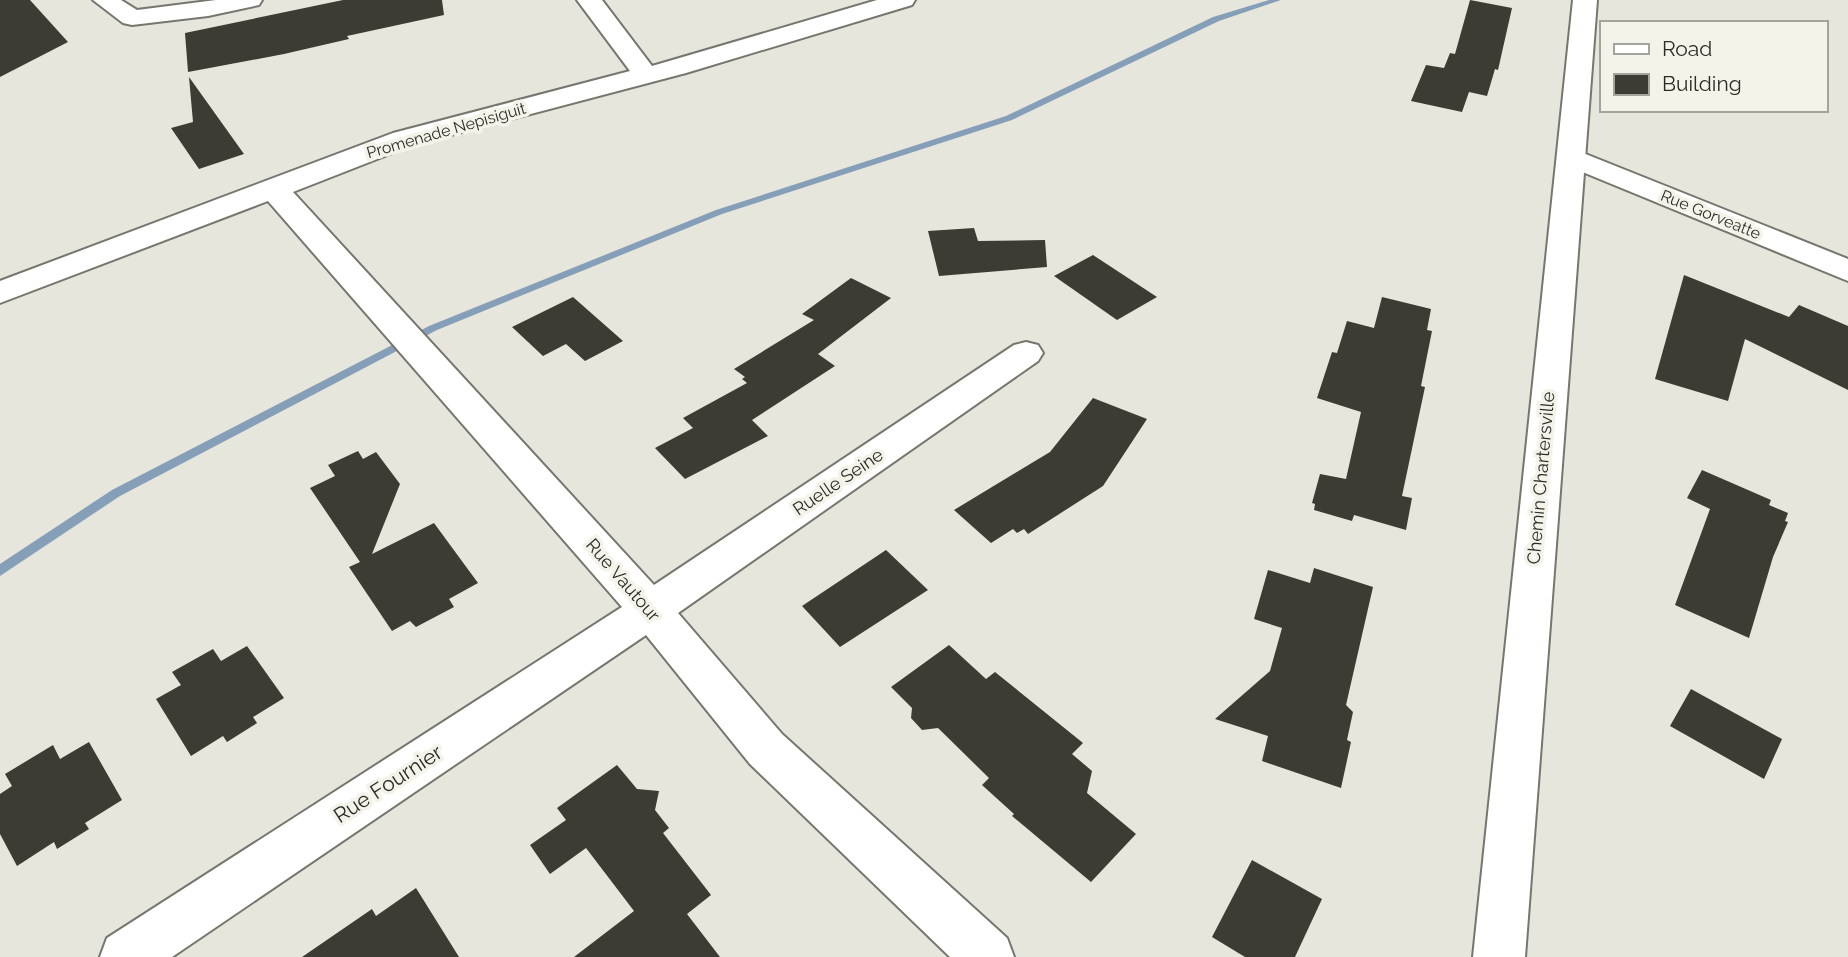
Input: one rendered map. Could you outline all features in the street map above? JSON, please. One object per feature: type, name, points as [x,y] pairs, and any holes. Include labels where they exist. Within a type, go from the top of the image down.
[{"type":"street","points":[[105,0],[132,18],[208,9],[250,0]]},
{"type":"street","points":[[589,0],[646,74]]},
{"type":"street","name":"Promenade Nepisiguit","points":[[0,293],[403,139],[677,67],[903,0]]},
{"type":"street","name":"Chemin Chartersville","points":[[1499,957],[1567,183],[1573,158],[1585,0]]},
{"type":"street","name":"Rue Gorveatte","points":[[1573,158],[1848,271]]},
{"type":"street","name":"Rue Vautour","points":[[273,188],[650,610],[766,749],[988,957]]},
{"type":"street","name":"Ruelle Seine","points":[[650,610],[1026,353]]},
{"type":"street","name":"Rue Fournier","points":[[126,957],[650,610]]},
{"type":"building","points":[[0,0],[30,0],[68,42],[0,77]]},
{"type":"building","points":[[343,0],[442,0],[444,15],[347,36],[349,39],[284,54],[188,72],[185,33]]},
{"type":"building","points":[[1470,0],[1512,8],[1498,70],[1495,69],[1487,96],[1469,92],[1462,112],[1411,101],[1426,65],[1444,68],[1450,53],[1455,54]]},
{"type":"building","points":[[189,77],[244,154],[199,169],[171,128],[193,122]]},
{"type":"building","points":[[974,228],[978,241],[1045,240],[1047,267],[939,276],[928,231]]},
{"type":"building","points":[[1093,255],[1157,297],[1117,320],[1054,276]]},
{"type":"building","points":[[1684,275],[1789,317],[1799,305],[1848,326],[1848,390],[1745,339],[1728,401],[1655,379]]},
{"type":"building","points":[[851,278],[891,298],[818,354],[835,366],[752,420],[768,436],[685,479],[655,448],[693,428],[683,418],[747,383],[742,379],[745,377],[734,369],[814,320],[802,314]]},
{"type":"building","points":[[573,297],[623,341],[585,361],[566,344],[543,356],[512,327]]},
{"type":"building","points":[[1382,297],[1431,309],[1427,330],[1432,331],[1421,386],[1425,387],[1402,496],[1412,498],[1406,530],[1354,515],[1352,521],[1314,510],[1315,504],[1312,503],[1320,474],[1346,479],[1361,412],[1317,398],[1332,352],[1337,353],[1347,321],[1374,328]]},
{"type":"building","points":[[1093,398],[1147,419],[1103,486],[1028,534],[1024,529],[1017,533],[1013,529],[991,543],[954,510],[1050,452]]},
{"type":"building","points":[[358,451],[363,459],[376,452],[400,484],[372,554],[434,523],[478,583],[449,599],[454,607],[416,627],[410,621],[392,631],[349,567],[360,562],[310,488],[335,476],[328,465]]},
{"type":"building","points":[[1702,470],[1771,500],[1769,505],[1788,513],[1785,521],[1788,522],[1773,557],[1749,638],[1675,605],[1710,509],[1687,498]]},
{"type":"building","points":[[886,550],[928,590],[840,647],[802,606]]},
{"type":"building","points":[[1314,568],[1373,587],[1346,705],[1353,712],[1347,740],[1351,742],[1341,788],[1262,761],[1268,736],[1215,719],[1270,671],[1282,628],[1254,619],[1268,570],[1310,583]]},
{"type":"building","points":[[949,645],[986,679],[995,672],[1083,743],[1072,754],[1092,771],[1087,793],[1136,834],[1091,882],[1012,816],[1014,814],[982,785],[989,778],[938,728],[922,730],[911,718],[912,708],[891,687]]},
{"type":"building","points":[[247,646],[284,698],[253,717],[257,723],[227,742],[223,736],[191,756],[156,699],[181,685],[172,672],[213,649],[221,661]]},
{"type":"building","points":[[1691,689],[1782,739],[1764,779],[1670,726]]},
{"type":"building","points":[[89,742],[122,800],[85,823],[89,829],[57,849],[54,842],[17,866],[0,834],[0,794],[12,786],[5,774],[53,745],[60,759]]},
{"type":"building","points":[[617,765],[637,789],[659,791],[655,810],[669,828],[663,833],[711,895],[687,914],[720,957],[574,957],[634,911],[586,848],[550,874],[530,845],[566,820],[557,808]]},
{"type":"building","points":[[1252,860],[1322,899],[1295,957],[1245,957],[1212,937]]},
{"type":"building","points":[[416,888],[459,957],[302,957],[372,909],[376,916]]},
{"type":"waterway","points":[[0,571],[116,493],[433,328],[719,212],[1009,118],[1216,19],[1277,0]]}]
